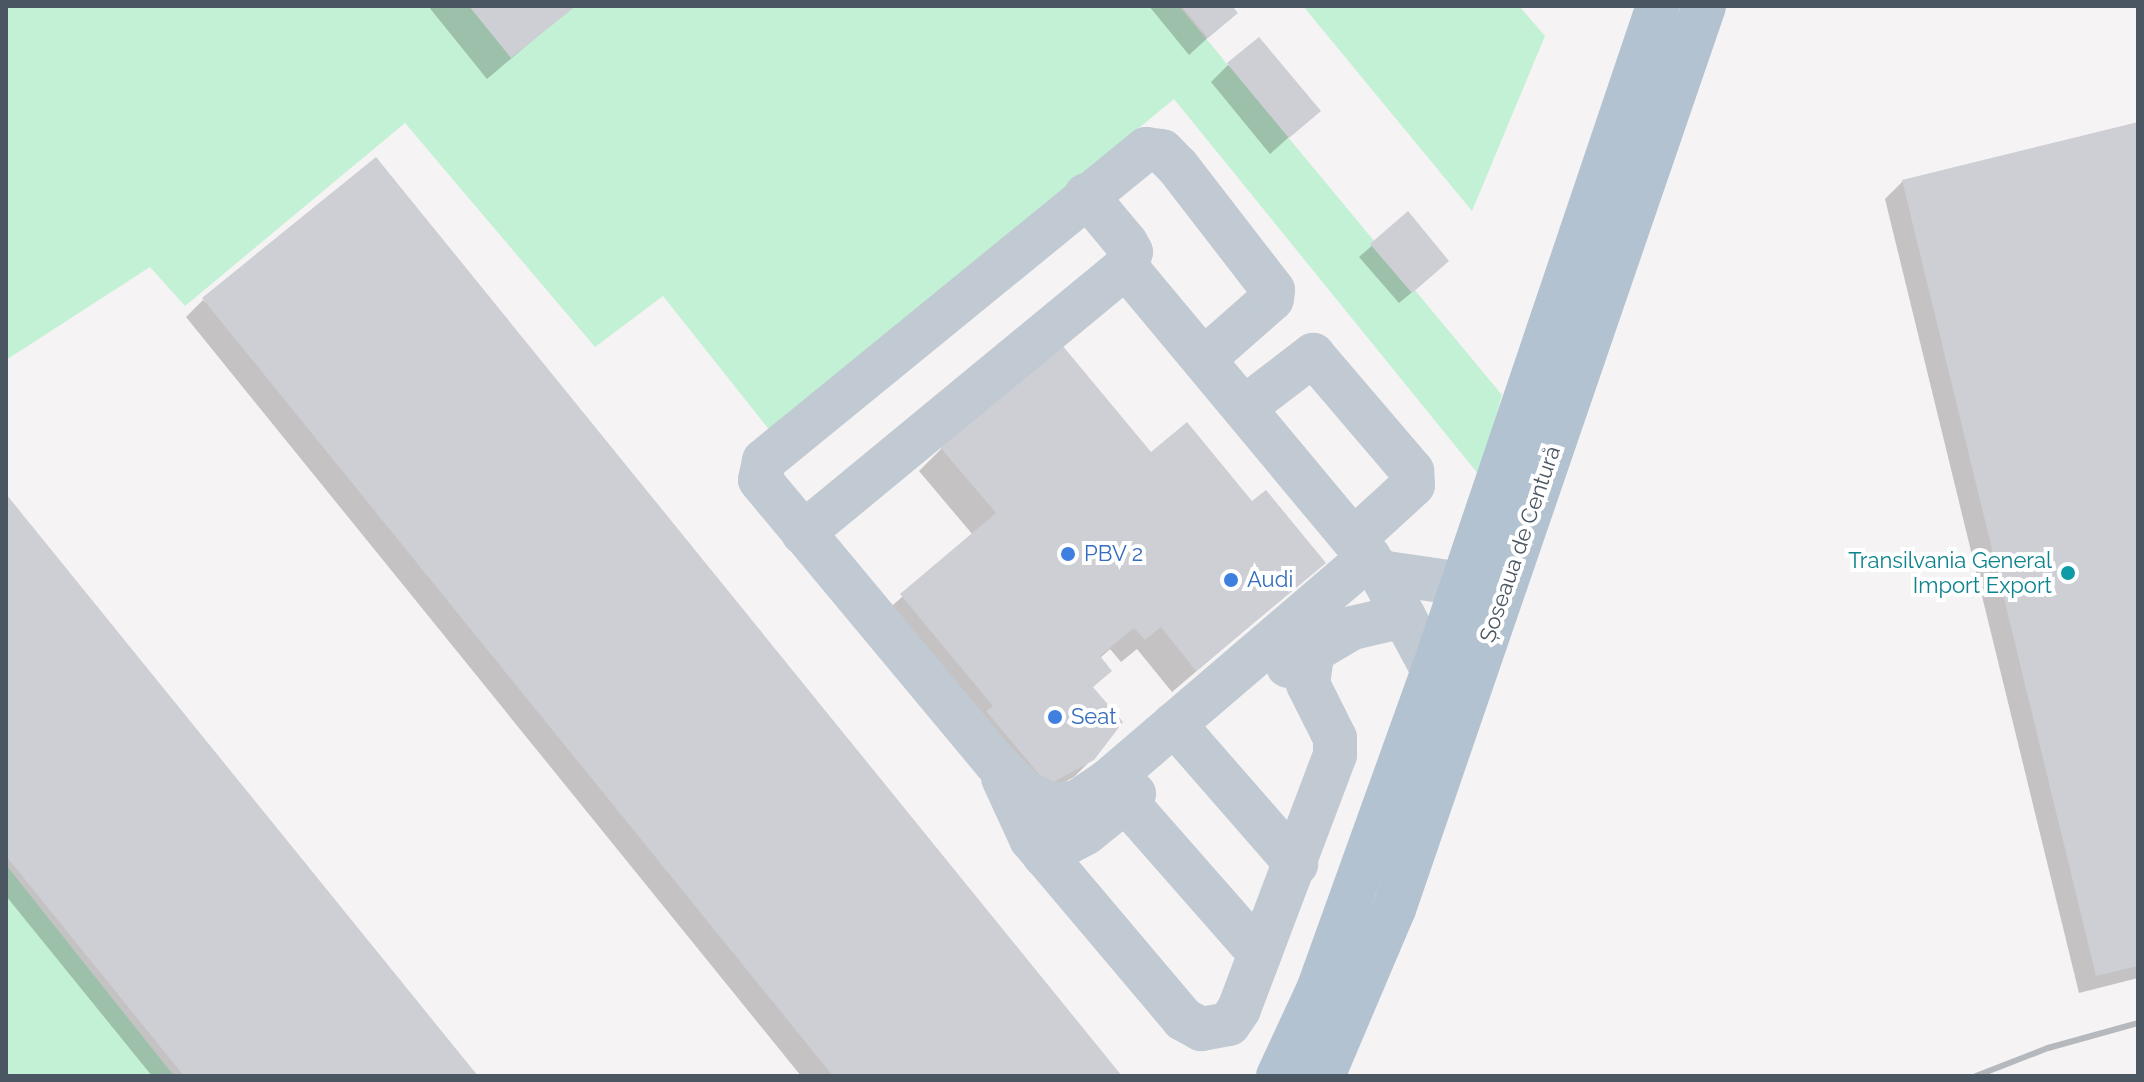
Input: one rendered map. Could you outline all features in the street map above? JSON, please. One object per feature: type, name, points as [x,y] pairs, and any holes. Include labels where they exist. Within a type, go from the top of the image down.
[{"type":"main road","name":"Șoseaua de Centură","points":[[1278,1076],[1318,990],[1433,671],[1658,6]]},
{"type":"main road","name":"Șoseaua de Centură","points":[[1323,1076],[1394,909],[1704,6]]},
{"type":"lane","points":[[1117,791],[1077,802],[1050,805],[1022,790],[995,762],[760,480],[764,461],[1128,160],[1146,149],[1162,151],[1273,290],[1272,299],[1205,358]]},
{"type":"lane","points":[[803,533],[1126,267],[1131,252],[1126,243],[1086,195]]},
{"type":"lane","points":[[1126,267],[1368,556],[1433,671]]},
{"type":"lane","points":[[1044,855],[1086,833],[1117,791],[1182,734],[1368,556],[1413,485],[1412,471],[1403,459],[1313,355],[1245,407]]},
{"type":"lane","points":[[1368,556],[1462,584]]},
{"type":"lane","points":[[1182,734],[1313,649],[1352,628],[1404,616]]},
{"type":"lane","points":[[995,762],[1044,855],[1183,1019],[1201,1029],[1229,1024],[1296,864],[1335,755],[1335,738],[1308,684],[1313,649]]},
{"type":"lane","points":[[1182,734],[1296,864]]},
{"type":"lane","points":[[1117,791],[1260,954]]},
{"type":"green space","points":[[6,6],[1179,6],[1502,395],[1479,475],[1174,99],[771,432],[663,296],[595,347],[405,123],[185,306],[150,267],[6,360]]},
{"type":"green space","points":[[1303,6],[1519,6],[1545,36],[1472,211]]},
{"type":"green space","points":[[6,865],[174,1076],[6,1076]]},
{"type":"building","points":[[469,6],[576,6],[511,58]]},
{"type":"building","points":[[1181,6],[1232,6],[1238,13],[1208,38]]},
{"type":"building","points":[[1259,37],[1321,111],[1289,138],[1227,63]]},
{"type":"building","name":"Transilvania General Import Export","points":[[2138,122],[2138,966],[2096,976],[1902,180]]},
{"type":"building","points":[[376,157],[1122,1076],[833,1076],[202,298]]},
{"type":"building","points":[[1408,211],[1449,261],[1412,293],[1370,244]]},
{"type":"building","name":"PBV 2","points":[[1062,345],[1151,452],[1187,422],[1252,501],[1266,490],[1326,563],[1196,671],[1161,627],[1145,640],[1134,628],[1100,656],[1112,671],[1093,687],[1123,722],[1094,760],[1048,785],[986,711],[993,706],[900,594],[996,513],[940,447]]},
{"type":"building","points":[[6,494],[478,1076],[184,1076],[6,856]]},
{"type":"railway","points":[[1976,1076],[2048,1048],[2138,1023]]},
{"type":"place","name":"PBV 2","points":[[1068,554]]},
{"type":"place","name":"Transilvania General Import Export","points":[[2068,573]]},
{"type":"place","name":"Audi","points":[[1231,580]]},
{"type":"place","name":"Seat","points":[[1055,717]]}]
